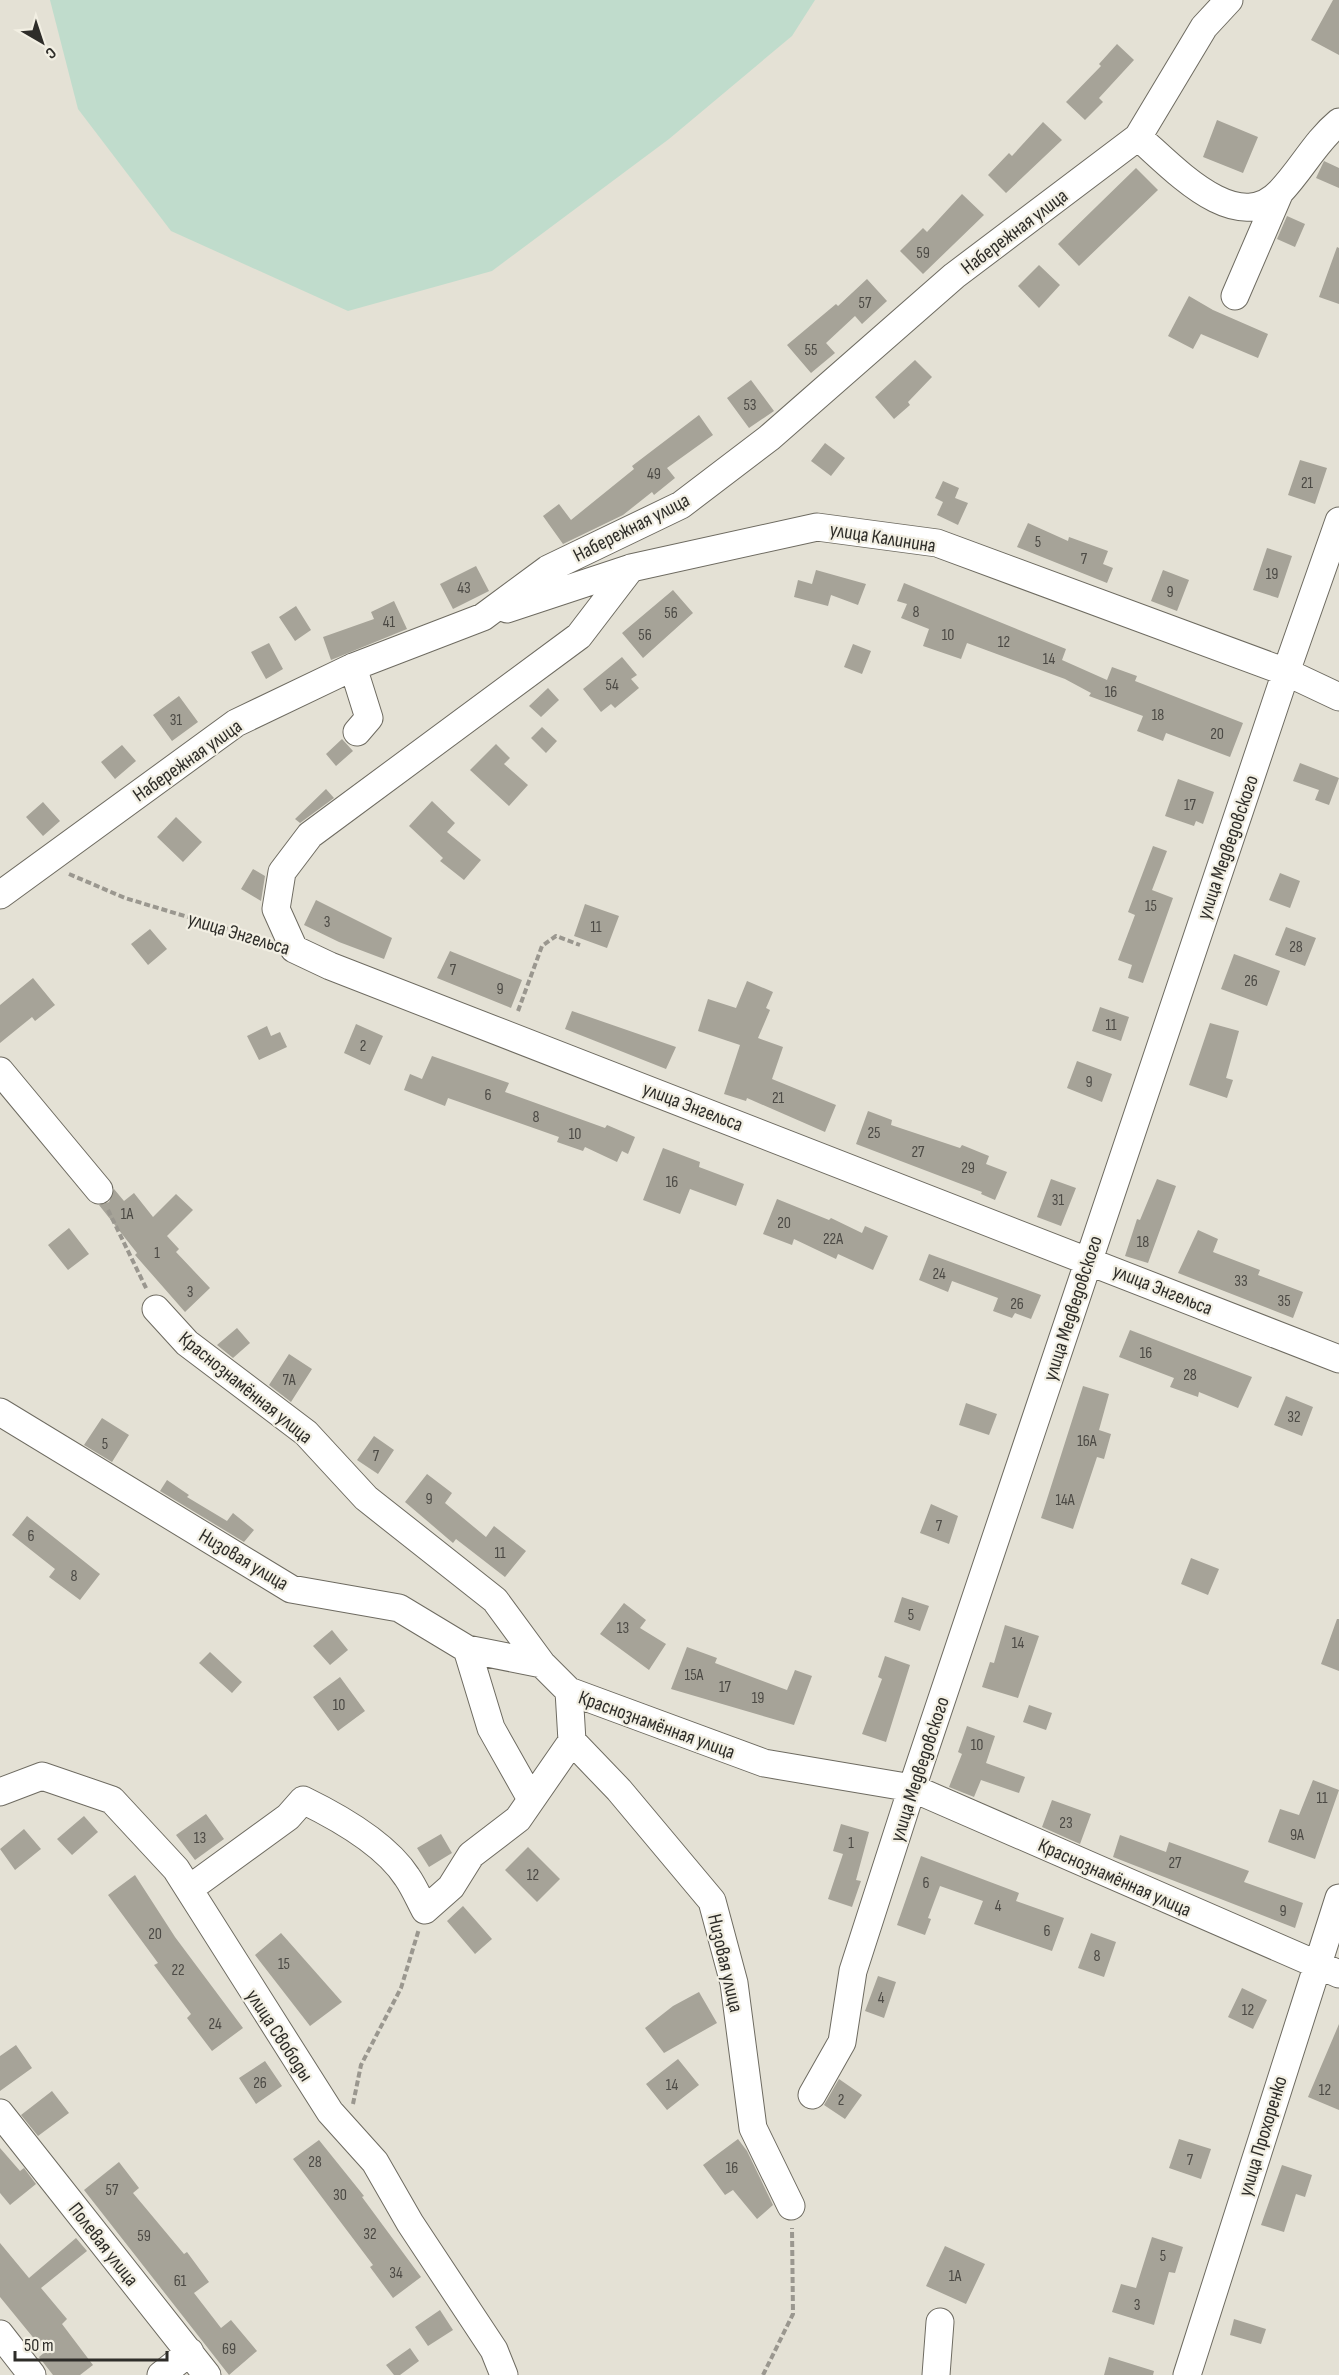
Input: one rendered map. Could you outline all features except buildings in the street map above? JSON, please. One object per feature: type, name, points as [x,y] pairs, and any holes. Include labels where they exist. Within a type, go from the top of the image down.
[{"type":"street","name":"Набережная улица","points":[[0,895],[236,723],[353,668],[483,617],[548,569],[681,505],[769,438],[954,276],[1138,137],[1204,27],[1229,0]]},
{"type":"street","points":[[1234,296],[1279,194],[1322,136],[1339,122]]},
{"type":"street","points":[[1138,137],[1206,196],[1233,206],[1260,206],[1279,194]]},
{"type":"street","name":"улица Медведовского","points":[[812,2095],[842,2042],[853,1971],[912,1788],[1286,672],[1339,521]]},
{"type":"street","name":"улица Калинина","points":[[483,617],[631,568],[818,527],[937,543],[1286,672],[1339,697]]},
{"type":"street","points":[[294,949],[276,909],[282,872],[310,835],[579,636],[631,568]]},
{"type":"street","points":[[353,668],[369,718],[357,732]]},
{"type":"street","name":"улица Энгельса","points":[[294,949],[330,966],[1339,1359]]},
{"type":"street","points":[[0,1071],[99,1190]]},
{"type":"street","name":"Краснознамённая улица","points":[[156,1309],[187,1343],[306,1432],[366,1498],[495,1600],[542,1664],[569,1691],[764,1763],[912,1788],[1327,1970]]},
{"type":"street","name":"Низовая улица","points":[[0,1412],[291,1589],[399,1608],[467,1649],[542,1664]]},
{"type":"street","points":[[467,1649],[490,1728],[531,1799]]},
{"type":"street","points":[[189,1889],[288,1817],[303,1800],[345,1821],[382,1851],[406,1875],[424,1910],[451,1887],[471,1855],[518,1819],[572,1741],[569,1691]]},
{"type":"street","name":"Низовая улица","points":[[572,1741],[619,1790],[711,1901],[734,1983],[753,2128],[791,2206]]},
{"type":"street","name":"улица Свободы","points":[[0,1792],[42,1776],[112,1800],[176,1869],[318,2093],[347,2131],[375,2162],[410,2223],[494,2350],[504,2375]]},
{"type":"street","name":"улица Прохоренко","points":[[1187,2375],[1327,1970],[1339,1898]]},
{"type":"street","name":"Полевая улица","points":[[0,2113],[207,2375]]},
{"type":"street","points":[[936,2375],[940,2322]]},
{"type":"street","points":[[0,2334],[33,2375]]},
{"type":"street","points":[[161,2375],[189,2352]]},
{"type":"path","name":"улица Энгельса","points":[[44,863],[125,898],[294,949]]},
{"type":"path","points":[[518,1011],[542,946],[555,936],[580,945]]},
{"type":"path","points":[[99,1190],[156,1309]]},
{"type":"path","points":[[347,2131],[362,2066],[400,1988],[424,1910]]},
{"type":"path","points":[[763,2375],[793,2314],[791,2206]]},
{"type":"green space","points":[[50,0],[815,0],[792,36],[669,139],[492,271],[348,311],[171,231],[78,109]]}]
